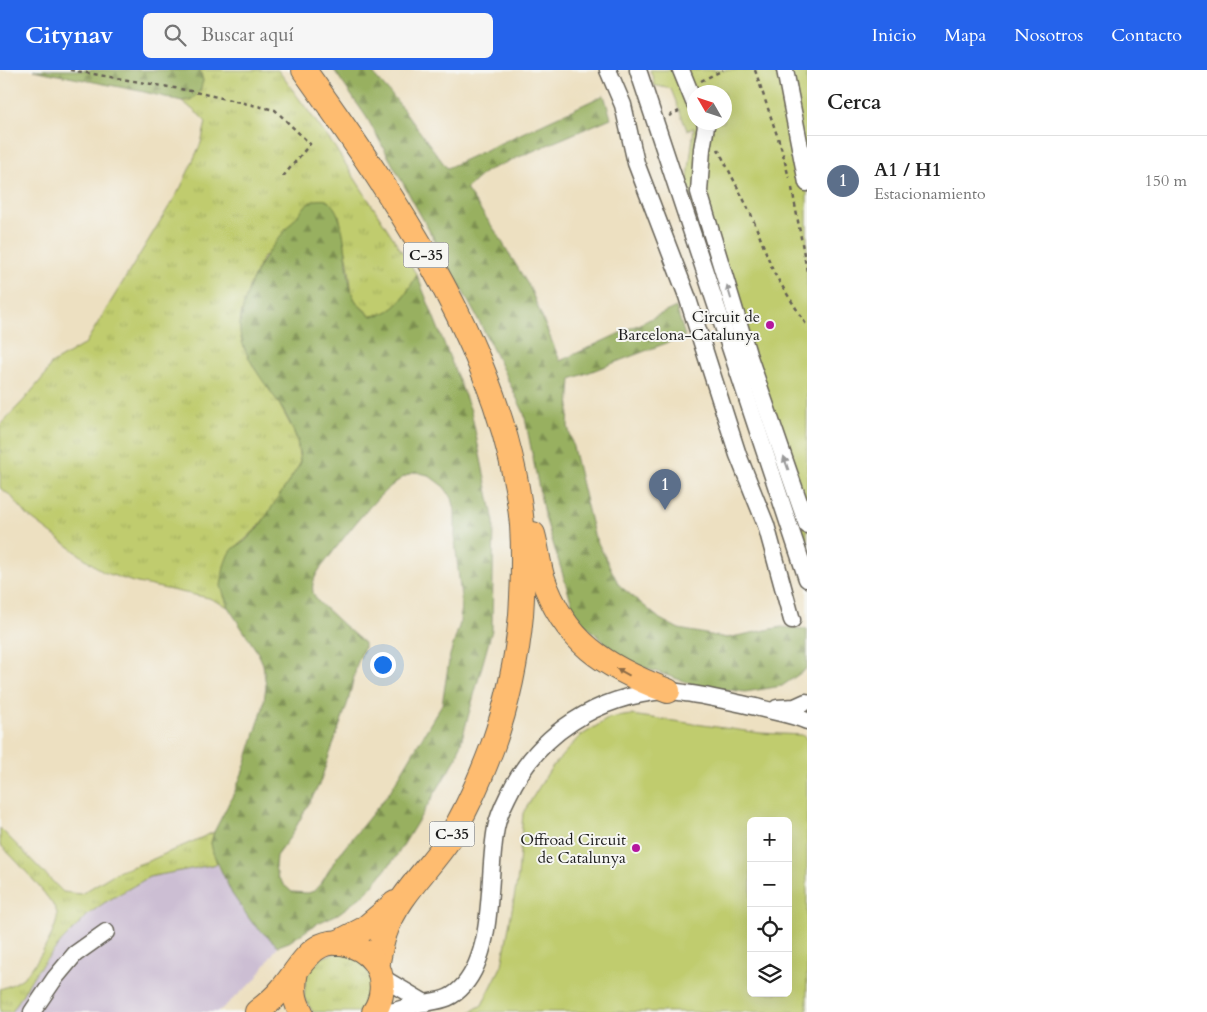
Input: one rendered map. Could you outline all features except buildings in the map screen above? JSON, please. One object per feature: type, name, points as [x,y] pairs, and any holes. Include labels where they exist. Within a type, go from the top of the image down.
[{"type":"highway","name":"C-35","points":[[304,70],[362,152],[425,253],[459,316],[495,404],[511,460],[522,525],[524,568],[518,647],[510,687],[494,743],[464,812],[449,839],[410,890],[385,932],[379,972],[381,994],[374,1012]]},
{"type":"highway","points":[[511,460],[522,492],[542,575],[564,622],[579,641],[600,657],[638,679],[668,691]]},
{"type":"highway","name":"C-35","points":[[257,1012],[281,991],[309,953],[322,946],[337,943],[364,929],[410,890]]},
{"type":"highway","points":[[337,943],[351,945],[364,951],[379,972]]},
{"type":"highway","points":[[296,971],[293,990],[301,1012]]},
{"type":"street","points":[[608,70],[622,104],[636,163],[687,296],[738,454],[766,525],[792,620]]},
{"type":"street","points":[[638,70],[807,579]]},
{"type":"street","points":[[681,70],[687,85]]},
{"type":"street","points":[[785,70],[807,183]]},
{"type":"street","points":[[704,130],[699,192],[748,354],[807,525]]},
{"type":"street","points":[[766,525],[786,520]]},
{"type":"street","points":[[391,1012],[444,1000],[455,994],[465,984],[480,955],[490,893],[491,856],[496,826],[507,798],[523,768],[565,726],[586,712],[619,699],[668,691],[723,700],[790,715],[807,721]]},
{"type":"street","points":[[758,708],[807,706]]},
{"type":"street","points":[[32,1012],[55,978],[75,954],[106,932]]},
{"type":"street","points":[[379,972],[425,1003]]},
{"type":"path","points":[[70,70],[186,90],[276,110],[310,144],[281,179]]},
{"type":"path","points":[[697,83],[723,70]]},
{"type":"path","points":[[755,70],[782,150],[796,203],[807,271]]},
{"type":"path","points":[[708,130],[751,214],[774,273],[807,326]]},
{"type":"shaded area","points":[[217,864],[232,894],[253,924],[278,946],[255,980],[218,1012],[12,1012],[36,972],[66,936],[90,913],[149,877]]},
{"type":"green space","points":[[33,70],[200,70],[203,81],[200,91],[192,99],[182,101]]},
{"type":"green space","points":[[200,70],[278,70],[334,146],[417,275],[404,297],[394,308],[380,315],[371,316],[357,303],[352,294],[339,215],[263,257],[249,287],[240,327],[244,348],[255,369],[276,398],[297,439],[300,464],[263,520],[245,540],[234,548],[224,596],[228,607],[209,598],[133,582],[103,572],[28,516],[11,496],[0,488],[0,425],[45,375],[51,364],[85,344],[181,187],[201,143],[206,122],[182,101],[192,99],[203,81]]},
{"type":"green space","points":[[334,70],[370,70],[397,101],[447,168],[604,95],[611,118],[486,171],[466,189],[496,232],[530,288],[560,361],[676,307],[685,336],[571,379],[568,426],[594,535],[619,585],[660,619],[679,629],[727,638],[781,627],[807,629],[807,666],[805,670],[782,686],[745,692],[698,686],[625,661],[576,617],[544,514],[524,413],[479,321],[367,118]]},
{"type":"green space","name":"Circuit de Barcelona-Catalunya","points":[[650,70],[807,70],[807,548],[721,293],[687,185],[694,130],[732,130],[732,85],[687,85],[687,130],[671,89],[653,85],[654,81]]},
{"type":"green space","points":[[315,200],[326,200],[333,206],[339,217],[342,230],[353,296],[359,305],[371,316],[387,312],[394,307],[404,296],[417,275],[471,411],[494,522],[492,630],[457,757],[396,857],[366,893],[338,914],[318,923],[289,942],[278,946],[253,924],[232,894],[213,853],[211,843],[214,832],[243,771],[263,708],[266,686],[263,664],[258,653],[228,607],[221,586],[224,566],[228,555],[234,548],[245,541],[259,527],[300,464],[297,443],[290,424],[243,345],[240,321],[255,275],[269,251],[306,205]],"holes":[[[416,472],[428,475],[444,487],[452,498],[455,510],[455,541],[461,598],[460,623],[450,655],[442,704],[389,793],[337,857],[322,882],[314,891],[308,893],[292,892],[278,877],[275,867],[276,856],[291,836],[319,785],[348,702],[357,664],[364,648],[364,643],[316,598],[313,592],[314,579],[363,514],[390,487],[403,477]]]},
{"type":"green space","name":"Offroad Circuit de Catalunya","points":[[631,715],[760,733],[802,735],[807,739],[807,1012],[470,1012],[482,1005],[502,965],[518,876],[523,813],[551,768],[579,737],[609,718]]},
{"type":"green space","points":[[0,828],[63,892],[81,894],[117,872],[151,860],[214,832],[211,843],[217,864],[149,877],[104,903],[90,913],[62,941],[36,972],[12,1012],[0,1012],[0,989],[22,979],[29,972],[51,936],[55,927],[57,913],[41,889],[0,845]]},
{"type":"green space","points":[[344,953],[365,964],[374,986],[365,1012],[313,1012],[304,998],[306,975],[321,958],[332,954]]},
{"type":"place","name":"Circuit de Barcelona-Catalunya","points":[[770,325]]},
{"type":"place","name":"A1 / H1","points":[[665,510]]},
{"type":"place","name":"Offroad Circuit de Catalunya","points":[[636,848]]}]
